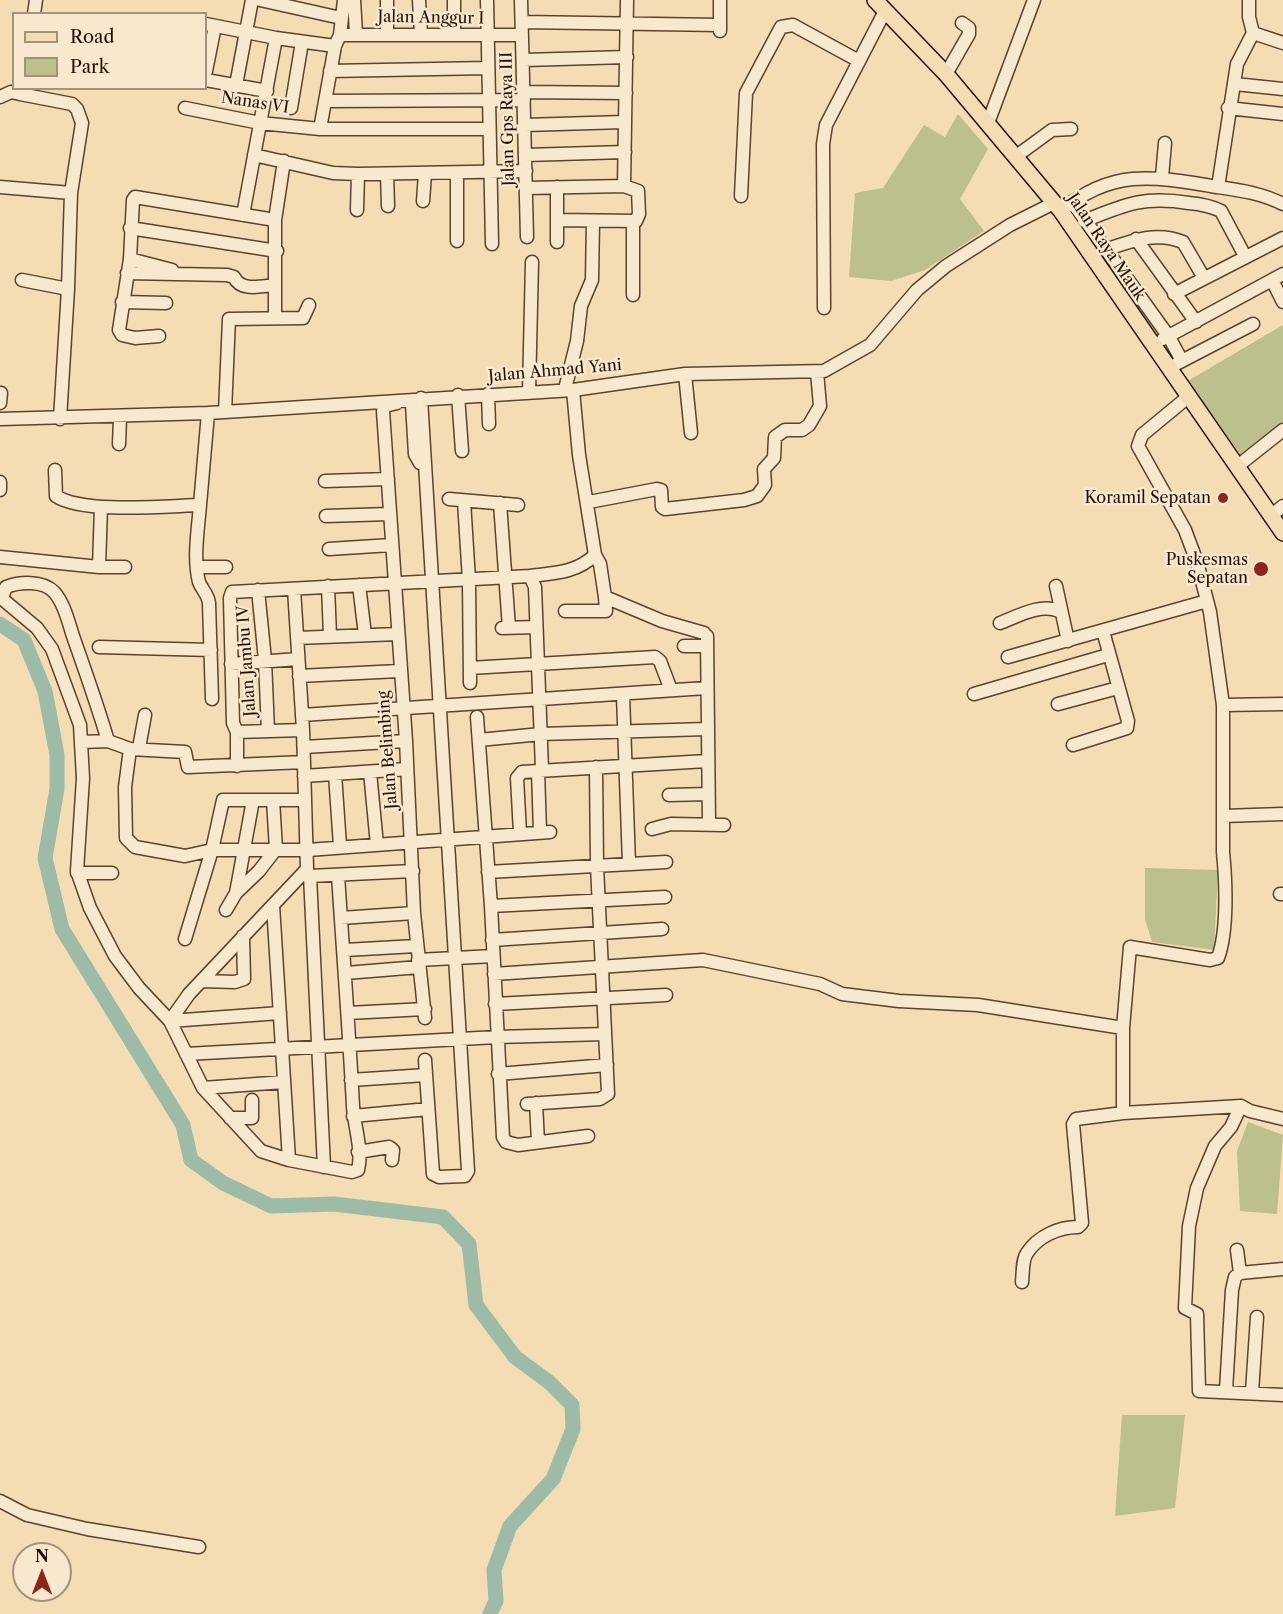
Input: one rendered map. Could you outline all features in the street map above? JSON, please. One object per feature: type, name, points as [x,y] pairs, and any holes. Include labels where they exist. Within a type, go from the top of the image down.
[{"type":"main road","name":"Jalan Raya Mauk","points":[[880,6],[946,74],[1015,157],[1062,205],[1150,345],[1239,465],[1277,511],[1283,533]]},
{"type":"street","points":[[236,85],[252,0]]},
{"type":"street","points":[[260,0],[308,6],[341,18]]},
{"type":"street","points":[[320,129],[344,0]]},
{"type":"street","points":[[354,0],[356,33]]},
{"type":"street","points":[[387,0],[387,34]]},
{"type":"street","points":[[419,0],[421,34]]},
{"type":"street","points":[[454,0],[454,34]]},
{"type":"street","points":[[487,0],[492,244]]},
{"type":"street","name":"Jalan Gps Raya III","points":[[521,0],[526,237]]},
{"type":"street","points":[[624,186],[627,0]]},
{"type":"street","name":"Jalan Anggur I","points":[[210,25],[302,42],[337,40],[356,33],[487,35],[522,28],[627,22],[720,28],[720,0]]},
{"type":"street","points":[[988,123],[1034,0]]},
{"type":"street","points":[[1218,187],[1228,108],[1235,84],[1237,64],[1253,33],[1249,17],[1249,0]]},
{"type":"street","points":[[824,308],[824,134],[829,116],[859,61],[880,6]]},
{"type":"street","points":[[946,74],[969,34],[969,28],[962,23]]},
{"type":"street","points":[[741,196],[746,93],[781,27],[790,24],[859,61]]},
{"type":"street","points":[[207,60],[210,25]]},
{"type":"street","points":[[1253,33],[1283,43]]},
{"type":"street","points":[[243,215],[276,38]]},
{"type":"street","points":[[291,108],[302,42]]},
{"type":"street","points":[[524,60],[627,57]]},
{"type":"street","points":[[330,71],[487,68]]},
{"type":"street","points":[[207,80],[267,91]]},
{"type":"street","points":[[1235,84],[1283,89]]},
{"type":"street","points":[[0,97],[7,93],[21,91],[58,100],[77,109],[82,123],[71,193],[60,419]]},
{"type":"street","points":[[325,101],[488,99],[626,93]]},
{"type":"street","name":"Nanas VI","points":[[185,108],[260,123],[320,129],[488,129]]},
{"type":"street","points":[[1228,108],[1283,114]]},
{"type":"street","points":[[525,125],[624,122]]},
{"type":"street","points":[[1015,157],[1052,130],[1071,129]]},
{"type":"street","points":[[1162,177],[1166,143]]},
{"type":"street","points":[[526,154],[625,152]]},
{"type":"street","points":[[254,155],[333,172],[358,174],[526,171]]},
{"type":"street","points":[[275,318],[277,251],[275,220],[284,161]]},
{"type":"street","points":[[457,172],[458,241]]},
{"type":"street","points":[[357,210],[358,174]]},
{"type":"street","points":[[387,174],[388,206]]},
{"type":"street","points":[[423,201],[425,174]]},
{"type":"street","name":"Jalan Ahmad Yani","points":[[0,419],[120,418],[418,402],[458,395],[569,390],[685,374],[817,372],[839,365],[870,345],[917,290],[946,266],[1010,225],[1119,181],[1162,177],[1240,189],[1283,204]]},
{"type":"street","points":[[526,188],[624,186],[638,191],[639,217],[633,221],[557,220]]},
{"type":"street","points":[[0,187],[71,193]]},
{"type":"street","points":[[557,188],[557,242]]},
{"type":"street","points":[[159,336],[135,338],[121,334],[119,328],[130,259],[133,201],[138,196],[275,220]]},
{"type":"street","points":[[1084,221],[1122,206],[1148,199],[1201,205],[1221,211],[1245,256]]},
{"type":"street","points":[[1062,205],[1084,221],[1169,337],[1182,360]]},
{"type":"street","points":[[565,611],[606,611],[600,564],[595,555],[589,502],[569,390],[581,306],[592,283],[593,221]]},
{"type":"street","points":[[633,221],[633,295]]},
{"type":"street","points":[[130,228],[277,251]]},
{"type":"street","points":[[1105,250],[1136,239],[1156,237],[1184,242],[1204,278]]},
{"type":"street","points":[[1174,294],[1283,238]]},
{"type":"street","points":[[1136,239],[1196,322]]},
{"type":"street","points":[[130,259],[181,273]]},
{"type":"street","points":[[529,392],[532,262]]},
{"type":"street","points":[[127,273],[232,276],[243,286],[275,285]]},
{"type":"street","points":[[1150,345],[1169,337],[1277,277],[1283,302]]},
{"type":"street","points":[[22,280],[68,289]]},
{"type":"street","points":[[122,302],[166,303]]},
{"type":"street","points":[[225,412],[229,319],[305,317],[309,305]]},
{"type":"street","points":[[1167,368],[1253,324]]},
{"type":"street","points":[[589,502],[657,489],[661,490],[662,507],[665,509],[734,502],[757,496],[765,484],[764,470],[774,458],[775,437],[785,430],[795,431],[807,427],[819,406],[817,372]]},
{"type":"street","points":[[685,374],[691,433]]},
{"type":"street","points":[[0,403],[1,393]]},
{"type":"street","points":[[488,394],[489,424]]},
{"type":"street","points":[[458,395],[462,451]]},
{"type":"street","points":[[1123,1113],[1123,1028],[1130,947],[1210,960],[1218,958],[1221,945],[1226,876],[1223,816],[1223,705],[1207,601],[1197,562],[1185,530],[1138,446],[1142,435],[1188,397]]},
{"type":"street","points":[[418,402],[434,580],[439,704],[467,1175],[439,1178],[433,1175],[425,1060]]},
{"type":"street","name":"Jalan Belimbing","points":[[348,1013],[425,1013],[416,946],[406,741],[399,671],[384,408],[390,404],[418,402]]},
{"type":"street","points":[[208,413],[197,567],[200,584],[208,597],[212,699]]},
{"type":"street","points":[[119,444],[120,418]]},
{"type":"street","points":[[1239,465],[1283,430]]},
{"type":"street","points":[[55,470],[58,498],[101,507],[200,505]]},
{"type":"street","points":[[325,481],[388,479]]},
{"type":"street","points":[[0,482],[0,490]]},
{"type":"street","points":[[449,499],[518,505]]},
{"type":"street","points":[[464,501],[470,580],[470,683]]},
{"type":"street","points":[[500,503],[506,578],[505,628],[536,627]]},
{"type":"street","points":[[99,567],[101,507]]},
{"type":"street","points":[[326,516],[389,514]]},
{"type":"street","points":[[329,549],[391,545]]},
{"type":"street","points":[[237,766],[237,732],[233,723],[231,664],[231,594],[236,590],[530,576],[564,572],[582,565],[595,555]]},
{"type":"street","points":[[0,557],[99,567],[125,567]]},
{"type":"street","points":[[197,567],[226,567]]},
{"type":"street","points":[[145,715],[125,787],[125,833],[128,842],[148,851],[191,856],[212,850],[308,850],[545,832],[540,770],[540,664],[534,585],[530,576]]},
{"type":"street","points":[[108,741],[93,689],[66,616],[54,592],[47,588],[20,582],[6,587],[1,597],[37,628],[52,649],[80,725],[83,778],[77,873],[90,908],[115,956],[170,1021],[203,1088],[261,1151],[289,1160],[355,1172],[359,1161],[353,1116],[345,950],[338,875]]},
{"type":"street","points":[[359,585],[365,634]]},
{"type":"street","points":[[328,586],[330,636]]},
{"type":"street","points":[[1056,586],[1059,611],[1068,641]]},
{"type":"street","points":[[294,589],[324,1167]]},
{"type":"street","name":"Jalan Jambu IV","points":[[258,590],[265,660],[268,731]]},
{"type":"street","points":[[605,597],[706,638]]},
{"type":"street","points":[[1008,657],[1207,601]]},
{"type":"street","points":[[1000,623],[1043,609],[1051,608],[1059,611]]},
{"type":"street","points":[[1073,745],[1127,728],[1128,721],[1108,656],[1103,631]]},
{"type":"street","points":[[297,638],[398,634]]},
{"type":"street","points":[[684,646],[706,638]]},
{"type":"street","points":[[706,638],[709,824]]},
{"type":"street","points":[[99,647],[211,650]]},
{"type":"street","points":[[974,694],[1108,656]]},
{"type":"street","points":[[470,668],[655,657],[660,661],[671,690]]},
{"type":"street","points":[[231,664],[298,659]]},
{"type":"street","points":[[299,676],[399,671]]},
{"type":"street","points":[[302,715],[439,704],[539,701],[706,688]]},
{"type":"street","points":[[1058,704],[1118,688]]},
{"type":"street","points":[[623,695],[629,864]]},
{"type":"street","points":[[1223,705],[1283,704]]},
{"type":"street","points":[[477,717],[491,906],[501,1128],[506,1142],[518,1145],[588,1136]]},
{"type":"street","points":[[479,740],[541,734],[707,729]]},
{"type":"street","points":[[237,732],[303,730]]},
{"type":"street","points":[[81,742],[108,741],[135,748],[185,752],[188,767],[304,762]]},
{"type":"street","points":[[304,747],[406,741]]},
{"type":"street","points":[[520,833],[518,778],[522,772],[707,761]]},
{"type":"street","points":[[538,1142],[532,1103],[604,1098],[608,1093],[598,899],[596,767]]},
{"type":"street","points":[[304,776],[407,769]]},
{"type":"street","points":[[370,771],[377,845]]},
{"type":"street","points":[[335,774],[340,846]]},
{"type":"street","points":[[669,795],[708,794]]},
{"type":"street","points":[[185,939],[212,850],[223,800],[304,800]]},
{"type":"street","points":[[236,893],[253,800]]},
{"type":"street","points":[[226,910],[236,893],[259,872],[276,849],[273,800]]},
{"type":"street","points":[[1223,816],[1283,814]]},
{"type":"street","points":[[652,830],[671,824],[724,825]]},
{"type":"street","points":[[488,872],[666,862]]},
{"type":"street","points":[[170,1021],[184,999],[243,936],[308,874],[338,875],[413,870]]},
{"type":"street","points":[[77,873],[112,873]]},
{"type":"street","points":[[491,906],[664,897]]},
{"type":"street","points":[[273,905],[289,1160]]},
{"type":"street","points":[[341,918],[414,913]]},
{"type":"street","points":[[492,940],[662,929]]},
{"type":"street","points":[[203,981],[235,982],[244,979],[243,936]]},
{"type":"street","points":[[345,950],[416,946]]},
{"type":"street","points":[[346,973],[493,956]]},
{"type":"street","points":[[494,974],[703,960],[820,984],[842,994],[899,1001],[978,1005],[1123,1028]]},
{"type":"street","points":[[495,1004],[666,995]]},
{"type":"street","points":[[170,1021],[280,1012]]},
{"type":"street","points":[[186,1054],[497,1037],[605,1034]]},
{"type":"street","points":[[498,1074],[608,1065]]},
{"type":"street","points":[[351,1080],[426,1075]]},
{"type":"street","points":[[203,1088],[284,1082]]},
{"type":"street","points":[[230,1118],[252,1118],[252,1100]]},
{"type":"street","points":[[1241,1106],[1231,1127],[1215,1146],[1197,1188],[1189,1226],[1186,1311],[1197,1314],[1198,1389],[1203,1392],[1226,1390],[1283,1395]]},
{"type":"street","points":[[1022,1282],[1025,1257],[1030,1250],[1054,1231],[1078,1227],[1082,1223],[1073,1122],[1078,1118],[1241,1106],[1250,1111],[1283,1119]]},
{"type":"street","points":[[353,1116],[428,1109]]},
{"type":"street","points":[[358,1152],[389,1147],[393,1150],[393,1160]]},
{"type":"street","points":[[1237,1250],[1240,1273]]},
{"type":"street","points":[[1226,1390],[1232,1290],[1235,1279],[1240,1273],[1283,1269]]},
{"type":"street","points":[[1252,1392],[1257,1317]]},
{"type":"street","points":[[0,1501],[37,1518],[87,1529],[199,1547]]},
{"type":"green space","points":[[958,114],[988,149],[960,199],[984,231],[925,270],[891,281],[849,277],[855,193],[883,188],[924,125],[945,137]]},
{"type":"green space","points":[[1283,325],[1283,434],[1246,462],[1186,382]]},
{"type":"green space","points":[[1145,868],[1218,870],[1214,950],[1152,942],[1145,919]]},
{"type":"green space","points":[[1248,1122],[1283,1135],[1277,1214],[1240,1211],[1237,1151]]},
{"type":"green space","points":[[1122,1415],[1185,1415],[1175,1508],[1115,1516]]},
{"type":"waterway","points":[[0,624],[24,640],[45,691],[57,755],[57,789],[45,858],[62,929],[183,1125],[191,1160],[223,1183],[271,1206],[334,1204],[443,1217],[469,1244],[476,1305],[515,1357],[549,1382],[572,1405],[573,1429],[553,1479],[510,1526],[494,1570],[496,1601],[490,1614]]},
{"type":"place","name":"Koramil Sepatan","points":[[1223,498]]},
{"type":"place","name":"Puskesmas Sepatan","points":[[1261,569]]}]
